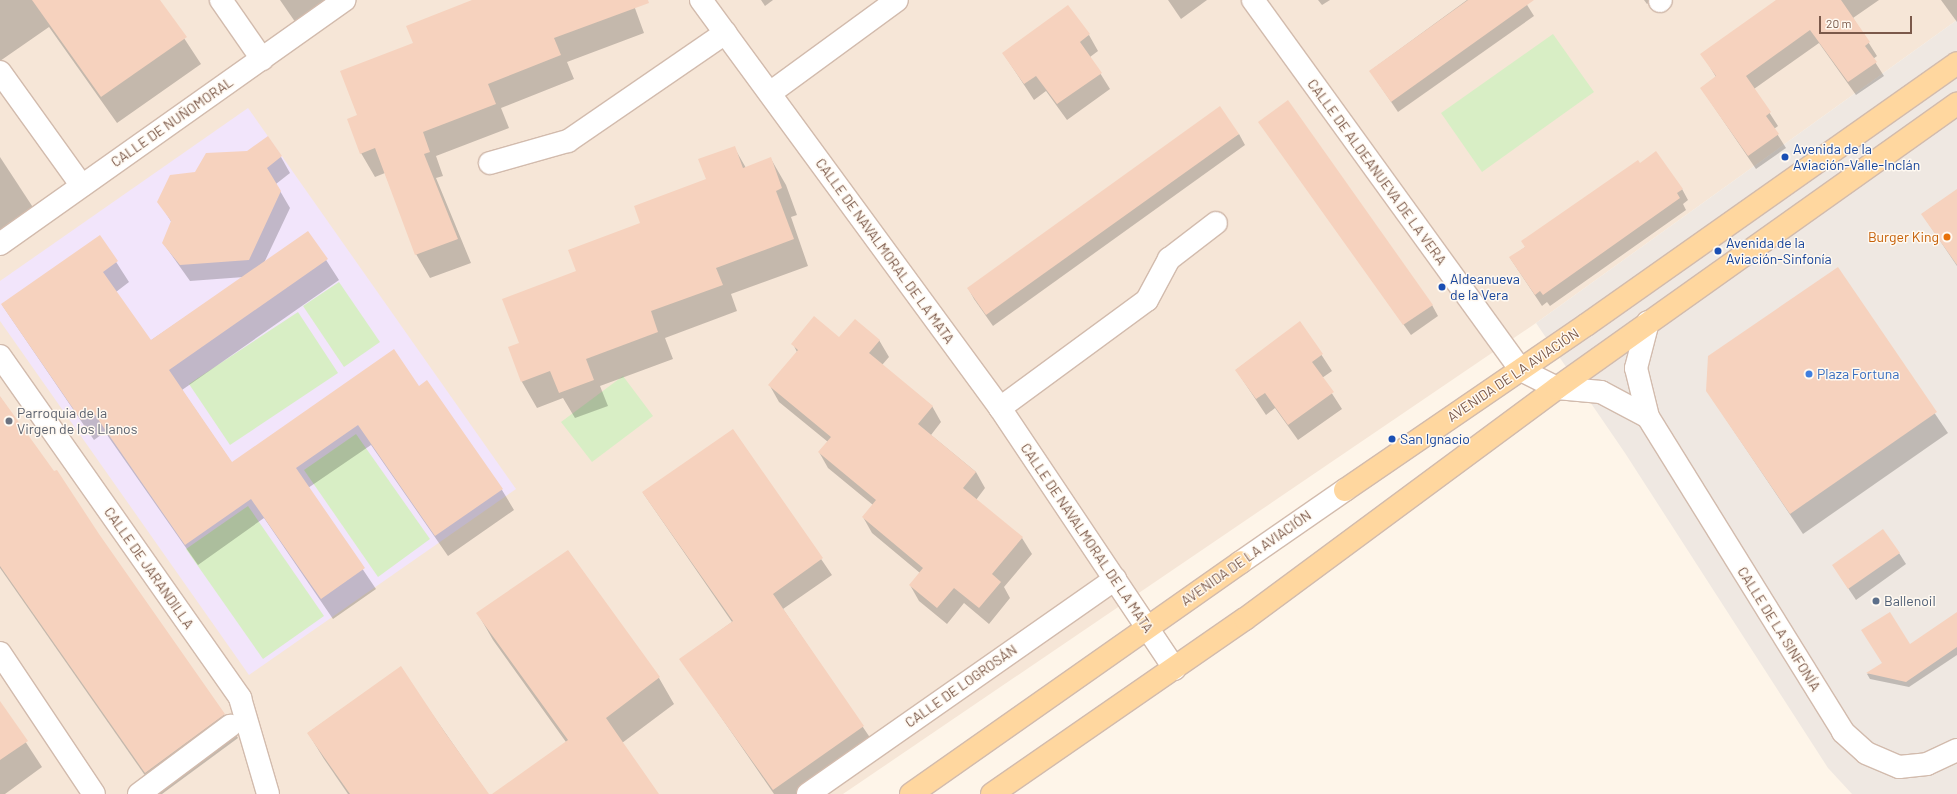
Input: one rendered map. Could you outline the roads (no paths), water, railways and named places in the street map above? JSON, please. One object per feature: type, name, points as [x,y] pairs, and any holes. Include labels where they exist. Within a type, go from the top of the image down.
[{"type":"main road","name":"AVENIDA DE LA AVIACIÓN","points":[[1345,490],[1521,370],[1957,63]]},
{"type":"main road","points":[[992,794],[1175,669],[1648,322],[1957,104]]},
{"type":"main road","name":"AVENIDA DE LA AVIACIÓN","points":[[911,794],[1146,626],[1241,562]]},
{"type":"street","points":[[221,0],[262,59]]},
{"type":"street","name":"CALLE DE NUÑOMORAL","points":[[0,244],[344,0]]},
{"type":"street","name":"CALLE DE NAVALMORAL DE LA MATA","points":[[701,0],[1000,408],[1175,669]]},
{"type":"street","points":[[770,93],[897,0]]},
{"type":"street","name":"CALLE DE ALDEANUEVA DE LA VERA","points":[[1253,0],[1521,370],[1557,388]]},
{"type":"street","points":[[490,163],[568,141],[725,33]]},
{"type":"street","points":[[0,72],[82,186]]},
{"type":"street","points":[[1000,408],[1147,300],[1169,258],[1216,223]]},
{"type":"street","name":"CALLE DE LA SINFONÍA","points":[[1648,322],[1636,368],[1648,417],[1843,732],[1866,753],[1899,767],[1927,764],[1957,750]]},
{"type":"street","name":"CALLE DE JARANDILLA","points":[[0,356],[240,698],[268,794]]},
{"type":"street","points":[[1557,388],[1601,392],[1648,417]]},
{"type":"street","name":"AVENIDA DE LA AVIACIÓN","points":[[1241,562],[1345,490]]},
{"type":"street","name":"CALLE DE LOGROSÁN","points":[[808,794],[1115,579]]},
{"type":"street","points":[[0,653],[94,794]]},
{"type":"street","points":[[139,794],[230,726]]},
{"type":"place","name":"Avenida de la Aviación-Valle-Inclán","points":[[1785,157]]},
{"type":"place","name":"Burger King","points":[[1947,237]]},
{"type":"place","name":"Avenida de la Aviación-Sinfonía","points":[[1718,251]]},
{"type":"place","name":"Aldeanueva de la Vera","points":[[1442,287]]},
{"type":"place","name":"Plaza Fortuna","points":[[1809,374]]},
{"type":"place","name":"Parroquia de la Virgen de los Llanos","points":[[9,421]]},
{"type":"place","name":"San Ignacio","points":[[1392,439]]},
{"type":"place","name":"Ballenoil","points":[[1876,601]]}]
